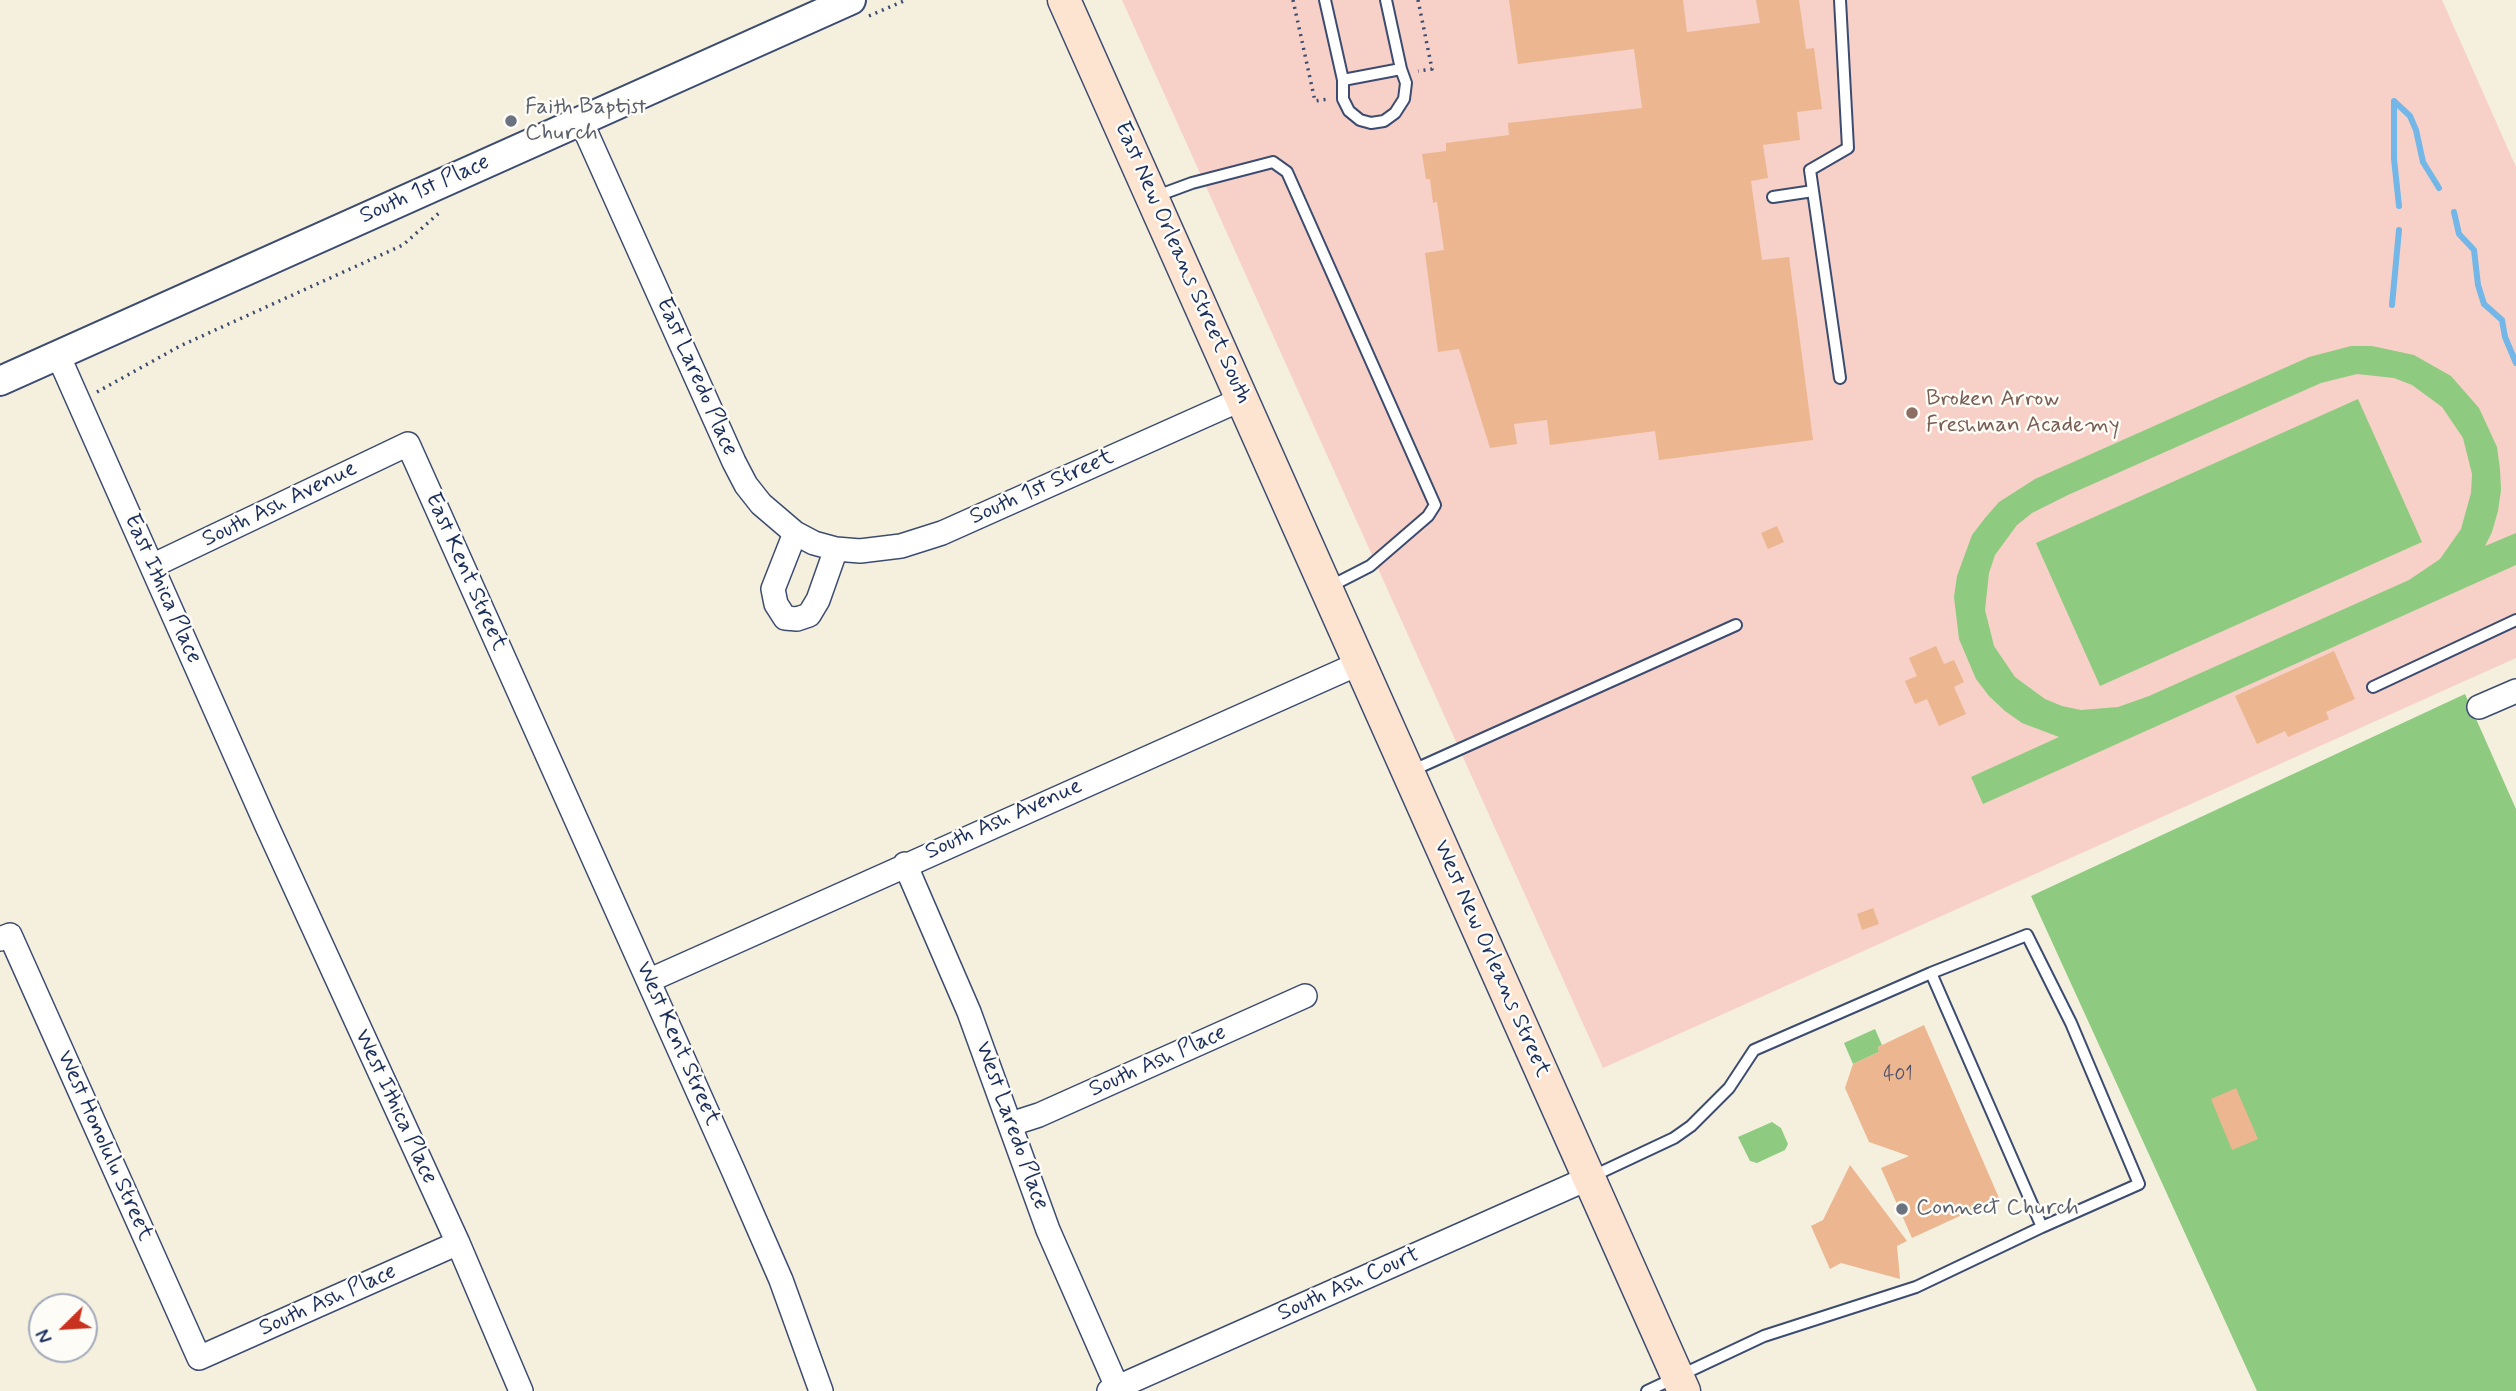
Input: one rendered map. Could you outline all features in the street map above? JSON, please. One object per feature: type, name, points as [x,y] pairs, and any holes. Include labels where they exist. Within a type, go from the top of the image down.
[{"type":"main road","name":"East New Orleans Street South","points":[[1064,0],[1299,527]]},
{"type":"main road","name":"West New Orleans Street","points":[[1299,527],[1681,1383]]},
{"type":"street","name":"South 1st Place","points":[[0,381],[851,0]]},
{"type":"street","name":"East Laredo Place","points":[[581,121],[734,462],[746,485],[761,504],[795,533]]},
{"type":"street","name":"East Ithica Place","points":[[58,355],[266,824]]},
{"type":"street","name":"South 1st Street","points":[[795,533],[814,543],[836,549],[880,550],[901,546],[942,533],[1242,399]]},
{"type":"street","name":"South Ash Avenue","points":[[152,566],[408,444]]},
{"type":"street","name":"East Kent Street","points":[[408,444],[522,701]]},
{"type":"street","points":[[795,533],[773,589],[776,604],[785,618],[797,620],[809,615],[818,600],[836,549]]},
{"type":"street","name":"South Ash Avenue","points":[[650,979],[1360,663]]},
{"type":"street","points":[[2479,707],[2516,691]]},
{"type":"street","name":"West Kent Street","points":[[522,701],[650,979],[781,1280],[821,1391]]},
{"type":"street","name":"West Ithica Place","points":[[266,824],[458,1244],[522,1391]]},
{"type":"street","name":"West Laredo Place","points":[[905,864],[969,1012],[1048,1230],[1113,1389]]},
{"type":"street","name":"West Honolulu Street","points":[[5,937],[199,1358]]},
{"type":"street","name":"South Ash Place","points":[[1011,1124],[1039,1115],[1305,996]]},
{"type":"street","name":"South Ash Court","points":[[1113,1389],[1589,1178]]},
{"type":"street","name":"South Ash Place","points":[[199,1358],[458,1244]]},
{"type":"lane","points":[[1325,0],[1343,80],[1343,99],[1349,111],[1360,120],[1371,123],[1384,121],[1395,113],[1404,99],[1406,83],[1386,0]]},
{"type":"lane","points":[[1840,0],[1848,148],[1810,170],[1840,378]]},
{"type":"lane","points":[[1343,80],[1401,69]]},
{"type":"lane","points":[[1152,198],[1192,183],[1273,162],[1287,172],[1435,505],[1428,516],[1370,566],[1326,588]]},
{"type":"lane","points":[[1773,197],[1813,191]]},
{"type":"lane","points":[[2373,687],[2516,620]]},
{"type":"lane","points":[[1408,772],[1736,625]]},
{"type":"lane","points":[[1589,1178],[1665,1143],[1691,1126],[1729,1088],[1754,1050],[2026,934],[2071,1024],[2139,1184],[1916,1287],[1764,1336],[1681,1383],[1647,1391]]},
{"type":"lane","points":[[1931,973],[2042,1227]]},
{"type":"path","name":"South 1st Place","points":[[110,385],[180,346],[403,245],[447,208]]},
{"type":"shaded area","name":"Broken Arrow Freshman Academy","points":[[1122,0],[2442,0],[2516,167],[2516,658],[1603,1068]]},
{"type":"green space","points":[[2351,346],[2372,346],[2414,355],[2451,376],[2479,408],[2497,447],[2501,490],[2492,532],[2485,546],[2516,533],[2516,565],[1983,804],[1971,777],[2059,737],[2022,723],[1989,696],[1976,679],[1959,639],[1954,597],[1957,576],[1972,535],[1999,502],[2035,479],[2309,357]],"holes":[[[2357,374],[2394,378],[2412,385],[2442,407],[2463,438],[2472,474],[2471,493],[2461,529],[2440,559],[2409,580],[2149,696],[2118,707],[2081,710],[2062,706],[2045,699],[2015,677],[1994,646],[1985,610],[1989,573],[1995,555],[2017,525],[2032,513],[2321,383]]]},
{"type":"green space","points":[[2358,399],[2422,542],[2100,686],[2036,543]]},
{"type":"green space","points":[[2465,694],[2516,809],[2516,1391],[2257,1391],[2031,896]]},
{"type":"green space","points":[[1875,1029],[1882,1045],[1878,1047],[1879,1052],[1853,1064],[1844,1043]]},
{"type":"green space","points":[[1772,1122],[1781,1128],[1788,1144],[1785,1150],[1757,1163],[1750,1161],[1738,1137]]},
{"type":"building","points":[[1509,0],[1683,0],[1687,32],[1760,23],[1756,0],[1799,0],[1806,49],[1814,48],[1822,109],[1797,112],[1800,140],[1763,145],[1768,178],[1751,181],[1762,260],[1789,257],[1813,440],[1659,460],[1655,431],[1550,445],[1547,420],[1514,424],[1517,444],[1490,448],[1459,349],[1438,352],[1425,253],[1444,250],[1437,202],[1433,203],[1430,179],[1426,179],[1422,154],[1446,151],[1446,143],[1509,135],[1508,123],[1642,108],[1634,49],[1518,64]]},
{"type":"building","points":[[1777,526],[1784,542],[1768,549],[1761,533]]},
{"type":"building","points":[[1936,646],[1944,664],[1954,660],[1964,682],[1954,687],[1966,714],[1939,726],[1927,699],[1915,704],[1905,681],[1917,676],[1909,658]]},
{"type":"building","points":[[2334,651],[2355,699],[2326,712],[2329,719],[2288,737],[2285,731],[2257,744],[2235,696]]},
{"type":"building","points":[[1873,908],[1879,924],[1862,930],[1857,914]]},
{"type":"building","points":[[1924,1025],[1999,1198],[1912,1238],[1881,1168],[1909,1156],[1869,1142],[1845,1088],[1853,1064],[1879,1052],[1878,1047]]},
{"type":"building","points":[[2236,1088],[2258,1139],[2232,1150],[2211,1099]]},
{"type":"building","points":[[1850,1165],[1907,1241],[1897,1246],[1900,1279],[1841,1263],[1830,1269],[1811,1226],[1823,1220]]},
{"type":"waterway","points":[[2394,101],[2394,159],[2399,206]]},
{"type":"waterway","points":[[2395,102],[2410,116],[2423,162],[2439,188]]},
{"type":"waterway","points":[[2454,212],[2459,234],[2474,250],[2478,285],[2484,304],[2502,320],[2505,337],[2516,363]]},
{"type":"waterway","points":[[2392,305],[2399,230]]},
{"type":"place","name":"Faith Baptist Church","points":[[511,121]]},
{"type":"place","name":"Broken Arrow Freshman Academy","points":[[1912,413]]},
{"type":"place","name":"Connect Church","points":[[1902,1209]]}]
